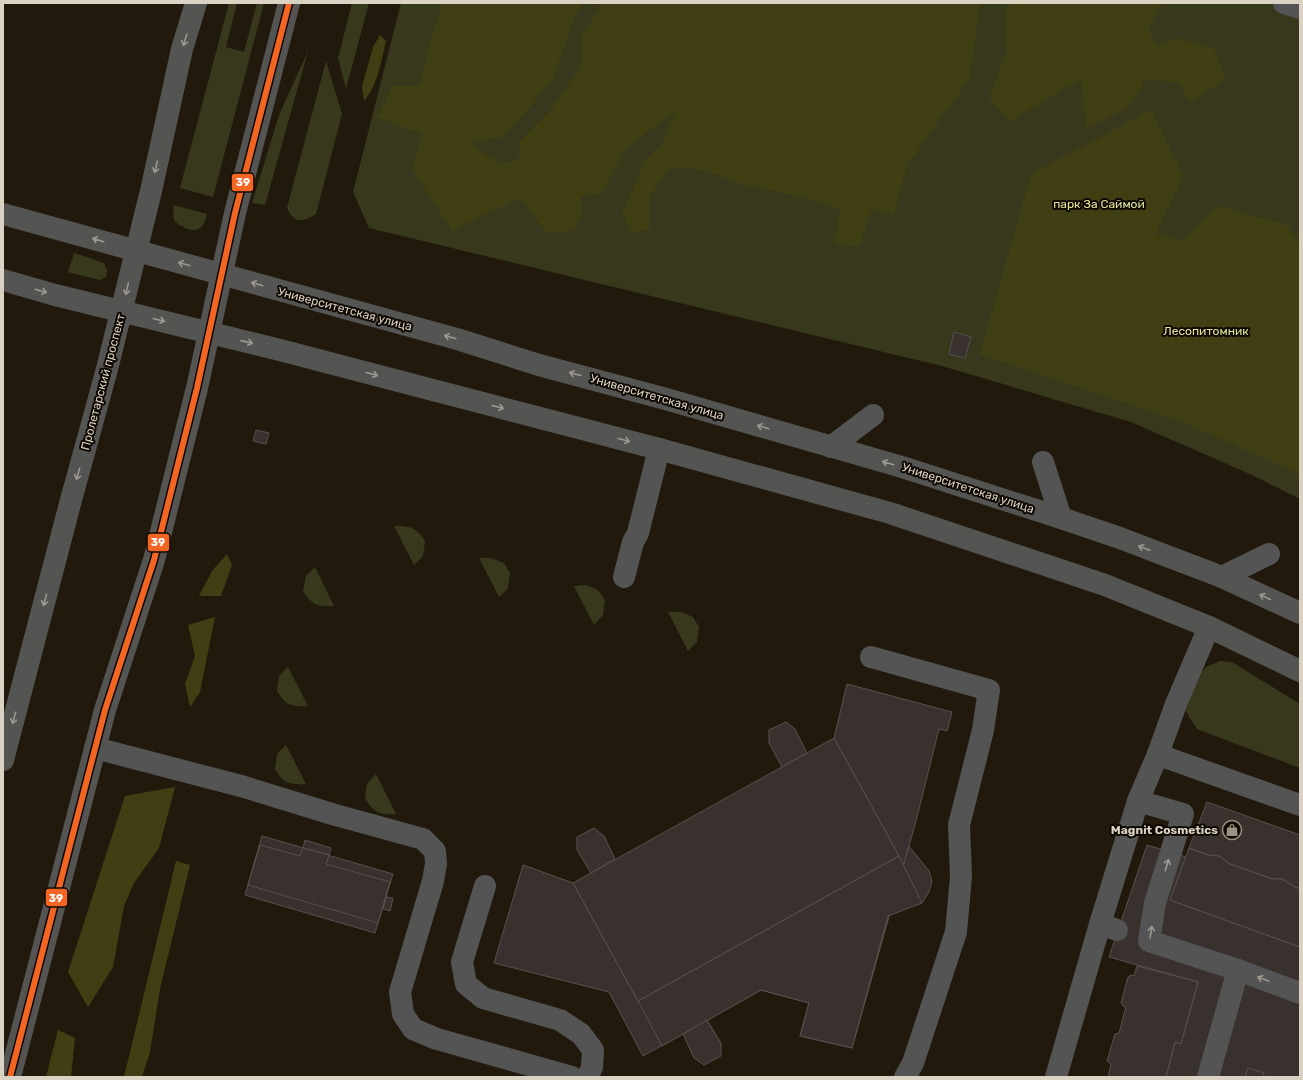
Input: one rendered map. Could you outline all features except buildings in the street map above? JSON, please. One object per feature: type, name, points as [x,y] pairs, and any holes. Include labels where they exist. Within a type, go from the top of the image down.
[{"type":"main road","name":"Пролетарский проспект","points":[[3,760],[107,369],[136,251],[182,49],[196,3]]},
{"type":"main road","points":[[10,1077],[105,710],[154,560],[195,396],[235,213],[289,3]]},
{"type":"main road","name":"Университетская улица","points":[[3,214],[457,339],[539,365],[666,399],[902,467],[1120,538],[1222,577],[1300,613]]},
{"type":"main road","points":[[3,280],[54,295],[276,349],[659,449],[890,513],[1105,585],[1209,627],[1300,671]]},
{"type":"street","points":[[1284,3],[1300,8]]},
{"type":"street","points":[[831,447],[873,415]]},
{"type":"street","points":[[624,577],[633,542],[638,533],[659,449]]},
{"type":"street","points":[[1043,462],[1061,518]]},
{"type":"street","points":[[1222,577],[1269,554]]},
{"type":"street","points":[[1056,1077],[1109,927],[1138,801],[1158,754],[1176,704],[1209,627]]},
{"type":"street","points":[[871,657],[989,690],[983,730],[959,826],[960,876],[956,932],[913,1064],[905,1077]]},
{"type":"street","points":[[95,748],[241,786],[332,814],[423,839],[435,851],[436,864],[433,881],[400,992],[403,1014],[413,1029],[437,1039],[572,1077]]},
{"type":"street","points":[[1158,754],[1300,804]]},
{"type":"street","points":[[1138,801],[1183,814],[1155,902],[1149,941],[1238,970],[1300,993]]},
{"type":"street","points":[[485,886],[462,962],[466,984],[483,998],[560,1020],[581,1034],[593,1050],[592,1068],[588,1077]]},
{"type":"street","points":[[1208,1077],[1238,970]]},
{"type":"green space","points":[[229,3],[237,3],[226,47],[244,52],[257,3],[264,3],[213,197],[180,188]]},
{"type":"green space","points":[[352,3],[369,3],[346,89],[338,58]]},
{"type":"green space","name":"парк За Саймой","points":[[401,3],[1300,3],[1300,499],[1252,475],[1131,422],[942,366],[369,228],[353,192]]},
{"type":"green space","points":[[442,3],[583,3],[576,14],[553,78],[526,112],[502,137],[473,142],[481,152],[501,164],[519,158],[520,141],[554,106],[581,67],[581,38],[602,3],[980,3],[970,78],[907,165],[894,215],[871,210],[859,247],[834,242],[841,209],[811,199],[745,185],[701,169],[669,168],[650,196],[649,230],[631,232],[622,213],[645,161],[663,142],[676,113],[655,126],[624,151],[602,193],[581,196],[582,214],[574,231],[547,233],[520,198],[452,230],[412,168],[422,134],[377,117],[393,86],[420,86]]},
{"type":"green space","points":[[1011,3],[1161,3],[1148,30],[1157,46],[1176,38],[1214,48],[1225,79],[1190,103],[1178,82],[1145,80],[1130,107],[1086,128],[1081,79],[1010,121],[989,97],[1007,51],[1005,13]]},
{"type":"green space","points":[[380,35],[386,41],[381,65],[373,88],[364,101],[362,86],[373,47]]},
{"type":"green space","points":[[308,51],[265,205],[252,203],[279,115]]},
{"type":"green space","points":[[326,61],[342,114],[316,214],[307,219],[299,220],[293,217],[287,208]]},
{"type":"green space","name":"Лесопитомник","points":[[1151,110],[1183,176],[1156,234],[1183,240],[1218,206],[1287,225],[1300,244],[1300,474],[1179,421],[980,354],[1031,174]]},
{"type":"green space","points":[[174,205],[207,214],[202,226],[194,230],[185,228],[177,223],[173,213]]},
{"type":"green space","points":[[74,253],[104,263],[107,270],[106,277],[100,280],[68,272]]},
{"type":"green space","points":[[394,526],[412,528],[419,533],[425,541],[423,556],[414,565]]},
{"type":"green space","points":[[227,554],[232,565],[221,596],[199,596],[212,571]]},
{"type":"green space","points":[[479,558],[491,558],[504,563],[510,573],[508,588],[499,597]]},
{"type":"green space","points":[[315,567],[334,606],[316,604],[309,599],[303,591],[306,576]]},
{"type":"green space","points":[[586,585],[598,590],[605,600],[603,615],[594,625],[574,586]]},
{"type":"green space","points":[[668,612],[681,612],[693,617],[699,627],[697,642],[688,651]]},
{"type":"green space","points":[[215,617],[200,692],[190,707],[185,684],[195,656],[188,625]]},
{"type":"green space","points":[[1220,661],[1232,662],[1300,704],[1300,768],[1197,729],[1185,710],[1193,681],[1206,667]]},
{"type":"green space","points":[[288,667],[308,706],[289,704],[277,691],[279,676]]},
{"type":"green space","points":[[286,745],[306,784],[287,782],[275,769],[277,754]]},
{"type":"green space","points":[[376,774],[396,814],[377,812],[371,807],[365,798],[367,784]]},
{"type":"green space","points":[[175,787],[159,848],[134,883],[124,906],[113,967],[88,1007],[68,972],[125,796]]},
{"type":"green space","points":[[176,861],[190,865],[160,989],[150,1052],[142,1077],[124,1077]]},
{"type":"green space","points":[[58,1030],[75,1038],[71,1077],[46,1077]]},
{"type":"transit line","name":"39","points":[[10,1077],[105,710],[154,560],[197,388],[235,213],[289,3]]},
{"type":"place","name":"Magnit Cosmetics","points":[[1232,830]]}]
